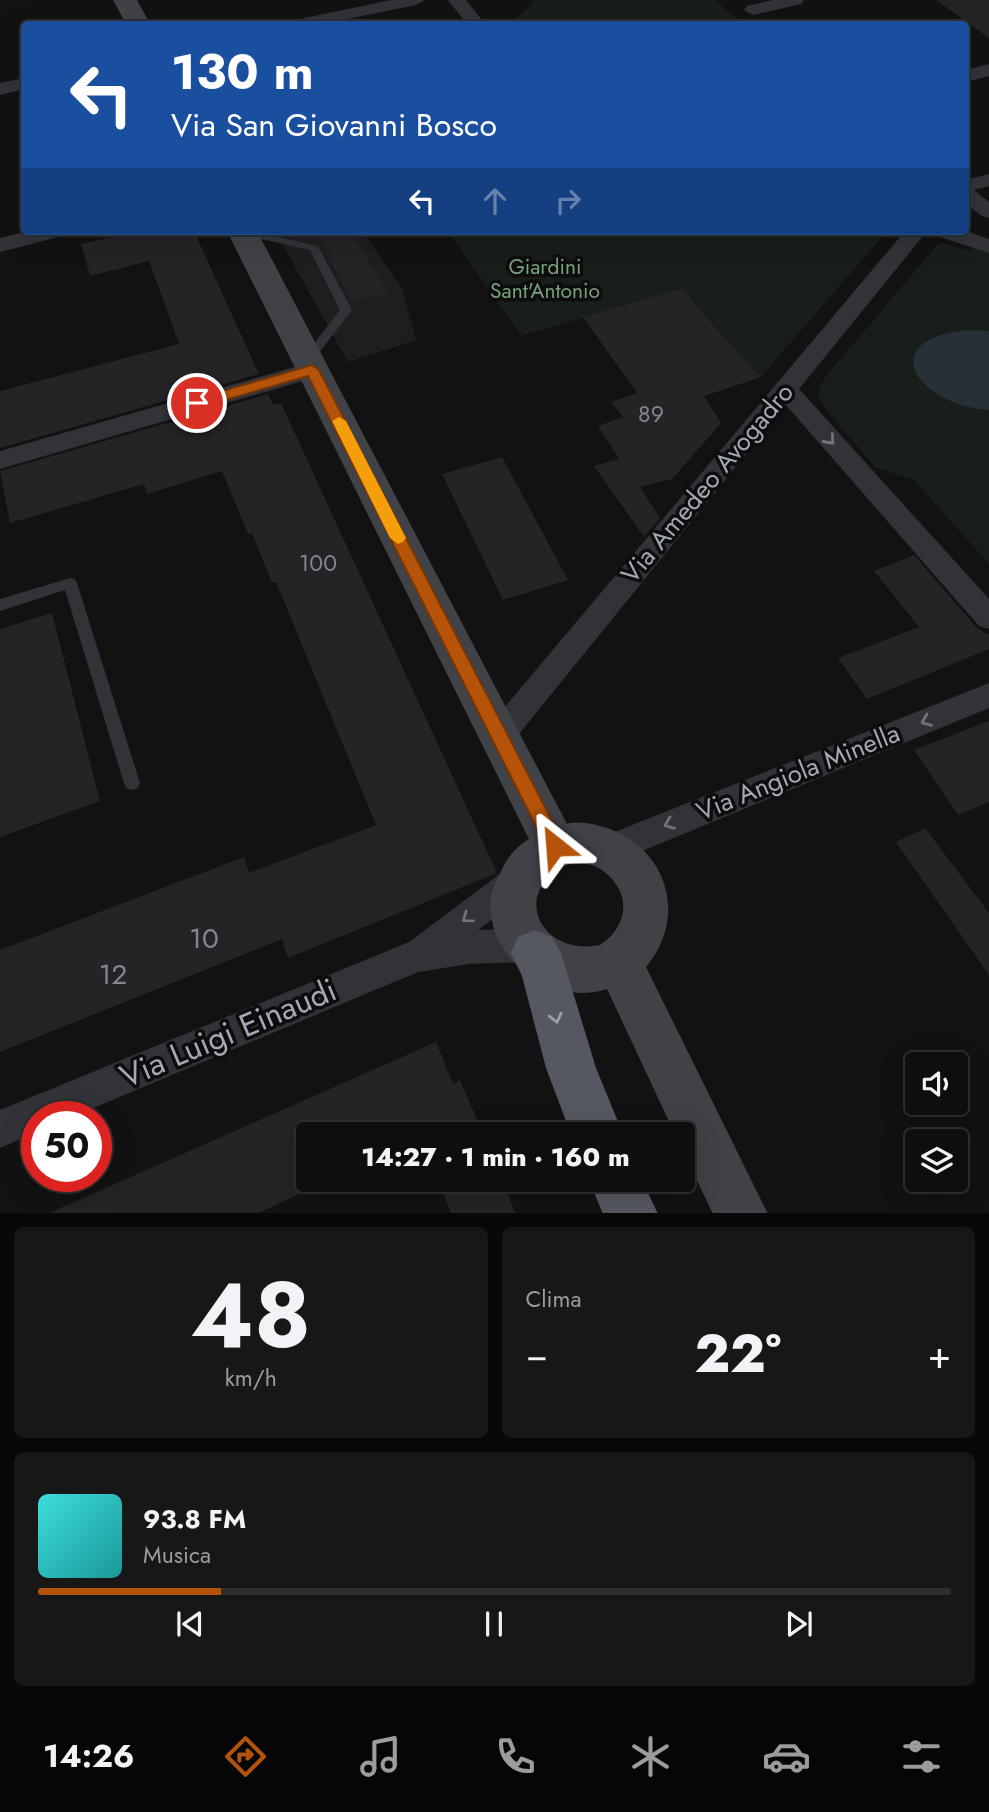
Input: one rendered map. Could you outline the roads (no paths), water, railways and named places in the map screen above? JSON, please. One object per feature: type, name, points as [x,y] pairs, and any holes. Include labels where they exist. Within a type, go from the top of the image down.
[{"type":"highway","points":[[531,949],[544,970],[571,1068],[592,1122]]},
{"type":"highway","points":[[621,1192],[631,1213]]},
{"type":"main road","points":[[125,0],[136,21]]},
{"type":"main road","points":[[244,235],[555,846]]},
{"type":"main road","points":[[590,844],[608,850],[624,860],[637,875],[645,893],[647,912],[643,931],[633,948],[618,961],[602,968],[585,971],[566,969],[550,963],[531,949],[518,930],[513,914],[517,881],[533,860],[555,846],[590,844]]},
{"type":"main road","points":[[618,961],[741,1213]]},
{"type":"street","points":[[314,21],[416,0]]},
{"type":"street","points":[[457,0],[474,21]]},
{"type":"street","points":[[747,5],[795,0]]},
{"type":"street","points":[[747,5],[766,21]]},
{"type":"street","points":[[969,75],[989,70]]},
{"type":"street","points":[[0,89],[21,85]]},
{"type":"street","points":[[969,185],[989,180]]},
{"type":"street","points":[[969,196],[989,212]]},
{"type":"street","points":[[0,245],[39,235]]},
{"type":"street","name":"Via Amedeo Avogadro","points":[[499,736],[913,235]]},
{"type":"street","points":[[957,235],[989,246]]},
{"type":"street","points":[[0,460],[310,365]]},
{"type":"street","points":[[785,389],[989,618]]},
{"type":"street","name":"Via Angiola Minella","points":[[608,850],[989,695]]},
{"type":"street","name":"Via Luigi Einaudi","points":[[0,1129],[417,955],[517,881]]},
{"type":"street","name":"Via Luigi Einaudi","points":[[417,955],[469,947],[531,949]]},
{"type":"lane","points":[[256,235],[314,248],[346,310],[310,365]]},
{"type":"lane","points":[[0,605],[70,583],[132,783]]},
{"type":"park label","name":"Giardini Sant'Antonio","points":[[545,279]]}]
